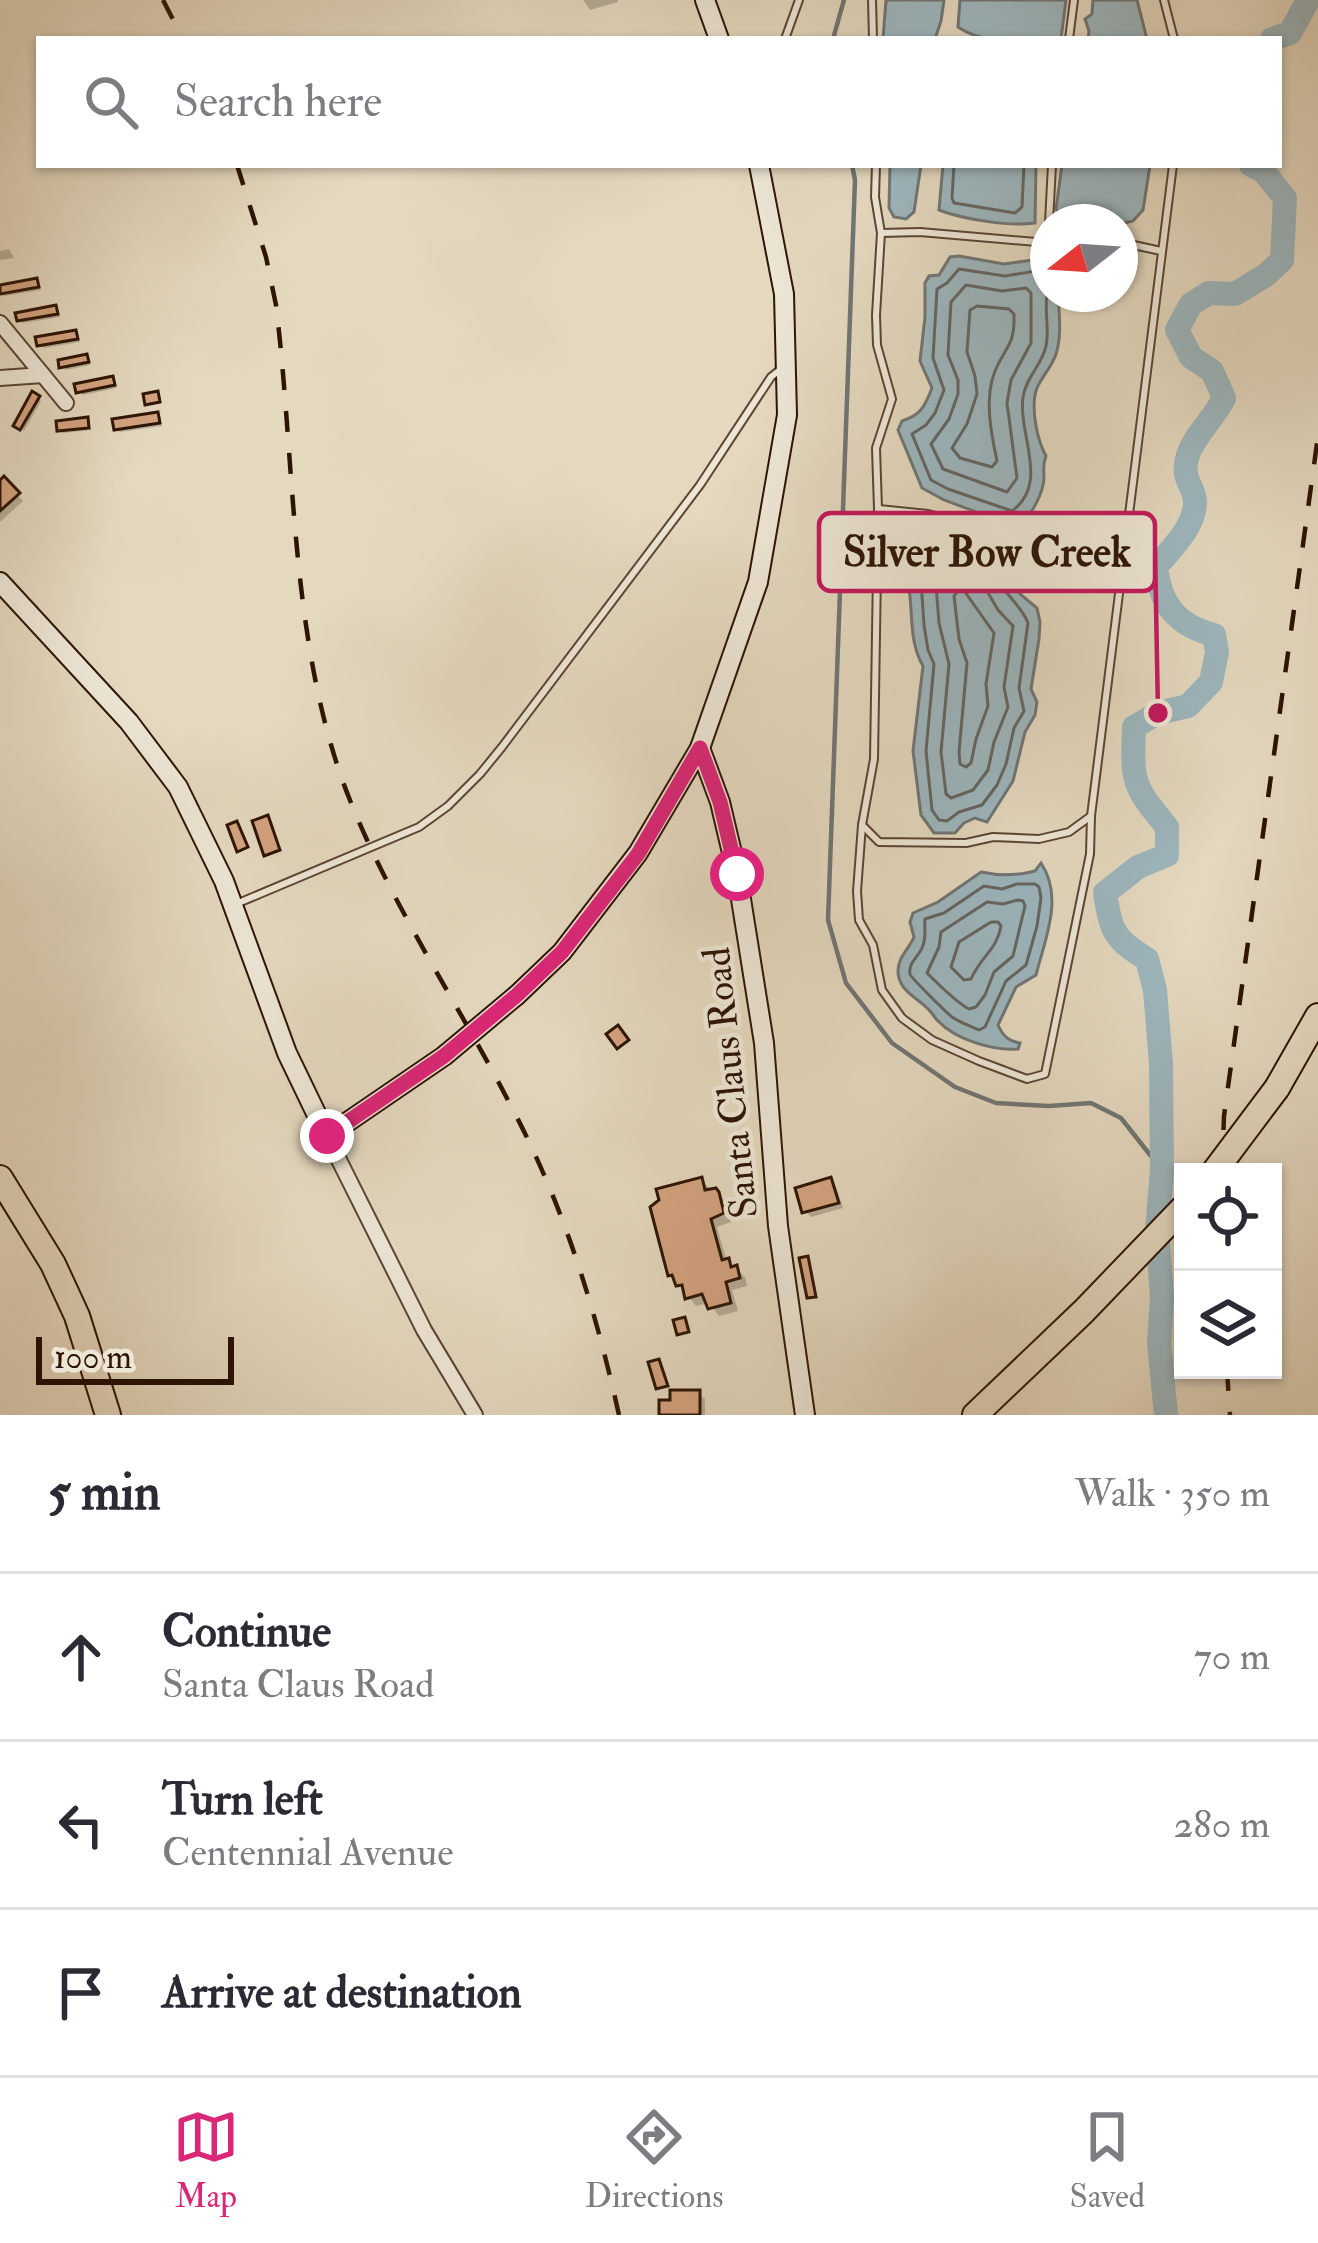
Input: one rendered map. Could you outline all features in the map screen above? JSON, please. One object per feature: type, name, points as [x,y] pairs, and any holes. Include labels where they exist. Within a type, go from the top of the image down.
[{"type":"highway","points":[[1221,1163],[1277,1088],[1318,1016]]},
{"type":"highway","points":[[0,1178],[77,1316],[108,1415]]},
{"type":"highway","points":[[975,1415],[1174,1217]]},
{"type":"street","points":[[705,0],[718,36]]},
{"type":"street","points":[[327,1136],[444,1056],[562,952],[638,854],[700,748],[758,582],[788,415],[784,293],[760,168]]},
{"type":"street","points":[[0,323],[66,403]]},
{"type":"street","points":[[0,378],[43,375]]},
{"type":"street","points":[[0,582],[129,722],[178,787],[224,881],[287,1052],[424,1330],[475,1415]]},
{"type":"street","name":"Santa Claus Road","points":[[700,748],[720,802],[737,874],[754,980],[768,1078],[778,1226],[805,1415]]},
{"type":"lane","points":[[786,36],[799,0]]},
{"type":"lane","points":[[872,0],[873,36]]},
{"type":"lane","points":[[1069,36],[1074,0]]},
{"type":"lane","points":[[1164,0],[1173,36]]},
{"type":"lane","points":[[875,168],[881,233],[877,345],[892,399],[876,448],[874,759],[862,825],[859,920],[873,945],[882,990],[902,1018],[932,1040],[1027,1079],[1045,1074],[1090,854],[1122,557],[1173,168]]},
{"type":"lane","points":[[1050,204],[1052,168]]},
{"type":"lane","points":[[881,233],[1030,241]]},
{"type":"lane","points":[[1138,246],[1161,251]]},
{"type":"lane","points":[[233,906],[419,827],[481,774],[700,485],[771,377],[786,364]]},
{"type":"lane","points":[[878,509],[928,514],[1045,548],[1122,557]]},
{"type":"lane","points":[[862,825],[879,842],[966,843],[993,837],[1039,839],[1069,832],[1091,816]]},
{"type":"water","points":[[886,0],[944,0],[936,36],[883,36]]},
{"type":"water","points":[[960,0],[1066,0],[1061,36],[978,36],[958,27]]},
{"type":"water","points":[[1093,0],[1137,0],[1146,36],[1088,36],[1085,19],[1092,14]]},
{"type":"water","points":[[890,168],[921,168],[914,212],[906,219],[894,217],[889,208]]},
{"type":"water","points":[[943,168],[1036,168],[1030,223],[939,210]]},
{"type":"water","points":[[1062,168],[1150,168],[1138,216],[1138,204],[1057,204]]},
{"type":"water","points":[[950,257],[1004,264],[1030,260],[1030,312],[1059,312],[1058,347],[1034,404],[1046,456],[1044,481],[1033,508],[1017,527],[922,488],[898,430],[902,421],[922,409],[932,388],[920,361],[925,283],[929,276],[939,275]]},
{"type":"water","points":[[927,533],[939,540],[949,534],[998,547],[1008,562],[1004,571],[1037,608],[1040,622],[1031,689],[1037,702],[1035,715],[1025,732],[1013,781],[987,822],[975,818],[955,833],[934,833],[921,815],[913,751],[923,666],[913,638],[908,584],[893,553],[899,543]]},
{"type":"water","points":[[1041,863],[1052,904],[1044,947],[1036,975],[1016,987],[998,1025],[1006,1037],[1020,1043],[1018,1049],[965,1039],[938,1021],[901,983],[900,961],[914,937],[913,913],[981,872],[1021,874],[1035,871]]},
{"type":"building","points":[[37,278],[39,287],[0,294],[0,285]]},
{"type":"building","points":[[56,305],[58,314],[17,321],[15,313]]},
{"type":"building","points":[[76,330],[78,339],[37,346],[35,337]]},
{"type":"building","points":[[87,354],[89,362],[59,368],[58,360]]},
{"type":"building","points":[[113,376],[115,385],[76,393],[74,384]]},
{"type":"building","points":[[32,391],[40,396],[20,430],[13,426]]},
{"type":"building","points":[[158,391],[160,402],[145,405],[143,394]]},
{"type":"building","points":[[158,412],[160,423],[114,430],[112,419]]},
{"type":"building","points":[[88,417],[89,428],[57,431],[56,421]]},
{"type":"building","points":[[4,476],[20,493],[0,511],[0,480]]},
{"type":"building","points":[[268,815],[280,850],[264,856],[252,821]]},
{"type":"building","points":[[237,821],[248,847],[237,852],[227,825]]},
{"type":"building","points":[[618,1025],[629,1040],[617,1049],[606,1034]]},
{"type":"building","points":[[702,1177],[705,1190],[719,1192],[724,1213],[711,1219],[722,1260],[729,1258],[731,1267],[737,1265],[740,1278],[726,1282],[731,1303],[708,1309],[702,1294],[685,1299],[682,1285],[676,1286],[672,1275],[668,1276],[650,1207],[659,1200],[656,1189]]},
{"type":"building","points":[[831,1177],[839,1203],[802,1213],[795,1188]]},
{"type":"building","points":[[808,1256],[816,1297],[807,1298],[799,1258]]},
{"type":"building","points":[[685,1317],[689,1332],[677,1335],[673,1320]]},
{"type":"building","points":[[659,1359],[668,1386],[656,1389],[648,1362]]},
{"type":"building","points":[[670,1390],[700,1390],[700,1415],[659,1415],[659,1400],[670,1400]]},
{"type":"waterway","points":[[834,36],[844,0]]},
{"type":"waterway","points":[[1281,36],[1290,33],[1308,0]]},
{"type":"waterway","points":[[853,168],[828,920],[846,983],[892,1043],[955,1087],[996,1103],[1091,1103],[1121,1118],[1162,1170]]},
{"type":"waterway","points":[[1166,1415],[1159,1343],[1161,1064],[1155,990],[1147,959],[1116,932],[1105,893],[1138,867],[1167,855],[1167,827],[1137,782],[1134,727],[1158,713],[1188,706],[1211,682],[1217,652],[1214,635],[1189,625],[1172,611],[1161,592],[1156,567],[1191,519],[1195,501],[1186,476],[1188,455],[1224,398],[1212,371],[1191,357],[1177,330],[1191,304],[1209,293],[1235,294],[1282,260],[1285,198],[1257,168]]},
{"type":"railway","points":[[163,0],[181,36]]},
{"type":"railway","points":[[238,168],[276,305],[304,607],[313,667],[343,782],[379,866],[511,1106],[546,1180],[588,1296],[619,1415]]},
{"type":"railway","points":[[1222,1163],[1224,1116],[1318,436]]},
{"type":"railway","points":[[1228,1379],[1230,1415]]},
{"type":"place","name":"Silver Bow Creek","points":[[1158,713]]},
{"type":"route","points":[[327,1136],[444,1056],[562,952],[638,854],[700,748],[720,802],[737,874]]}]
